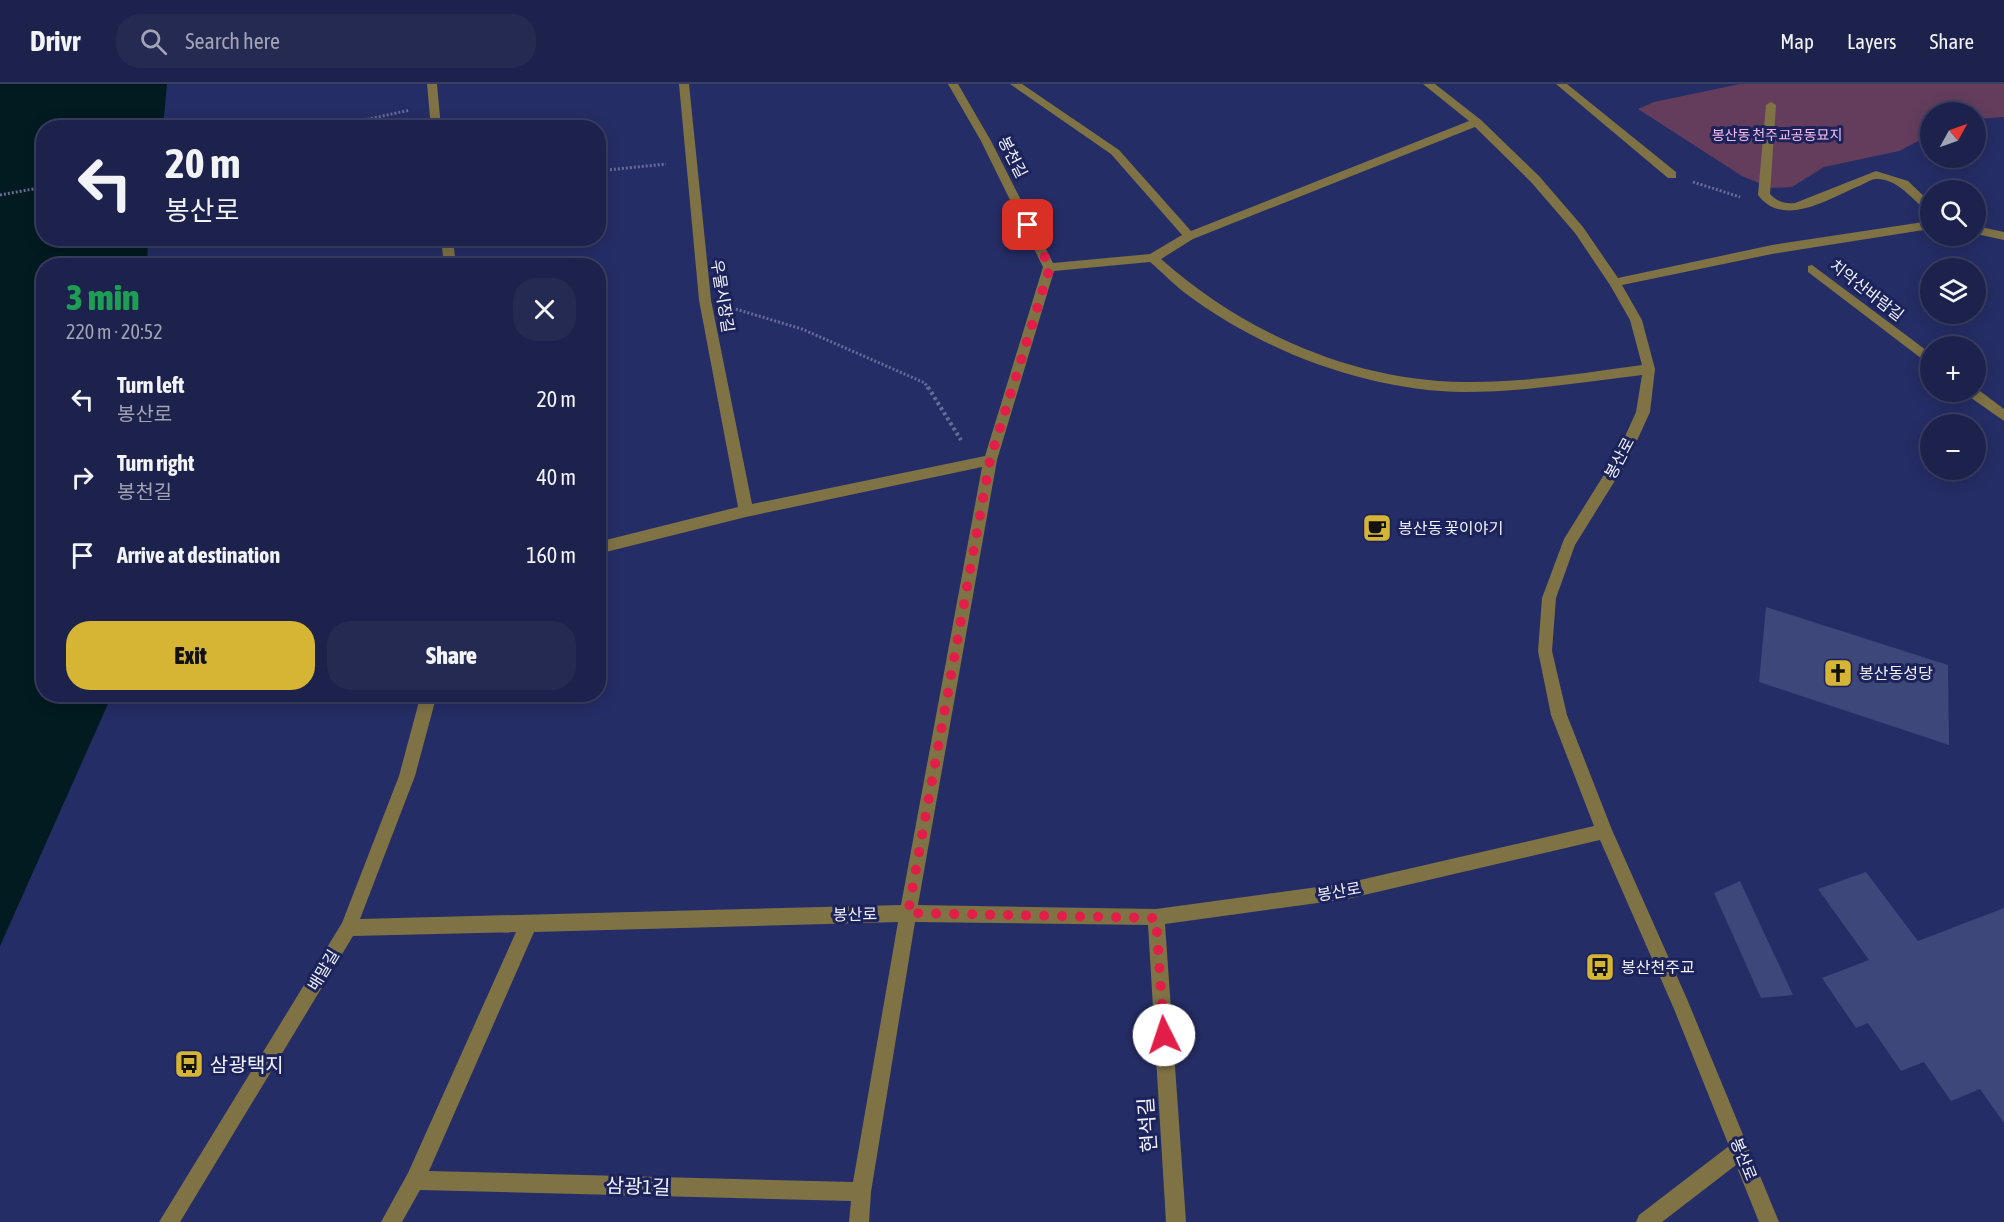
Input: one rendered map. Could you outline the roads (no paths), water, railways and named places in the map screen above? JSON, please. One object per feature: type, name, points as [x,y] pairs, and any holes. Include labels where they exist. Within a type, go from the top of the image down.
[{"type":"street","points":[[432,84],[435,120]]},
{"type":"street","name":"우물시장길","points":[[684,84],[705,300],[746,511]]},
{"type":"street","name":"봉천길","points":[[953,84],[986,141],[1050,267]]},
{"type":"street","points":[[1015,84],[1115,152],[1189,236]]},
{"type":"street","name":"봉산로","points":[[1428,84],[1477,123],[1535,179],[1579,230],[1615,282],[1636,321],[1649,369],[1642,412],[1624,454],[1569,543],[1549,598],[1545,651],[1559,715],[1604,831],[1741,1149],[1769,1222]]},
{"type":"street","points":[[1561,84],[1672,175]]},
{"type":"street","points":[[1771,105],[1764,195],[1773,204],[1784,208],[1797,207],[1876,175],[1904,184],[1920,199]]},
{"type":"street","points":[[859,1222],[861,1192],[908,913],[990,460],[1050,267],[1153,258],[1189,236],[1477,123]]},
{"type":"street","points":[[1615,282],[1717,259],[1832,237],[1920,226]]},
{"type":"street","points":[[1986,232],[2004,236]]},
{"type":"street","points":[[1153,258],[1194,293],[1269,337],[1334,364],[1399,380],[1461,387],[1541,384],[1649,369]]},
{"type":"street","name":"치악산바람길","points":[[1812,269],[1920,351]]},
{"type":"street","points":[[1985,402],[2004,416]]},
{"type":"street","points":[[606,547],[746,511],[990,460]]},
{"type":"street","name":"배말길","points":[[169,1222],[348,928],[407,776],[427,702]]},
{"type":"street","name":"봉산로","points":[[348,928],[908,913],[1156,918],[1347,891],[1604,831]]},
{"type":"street","name":"현석길","points":[[1156,918],[1176,1222]]},
{"type":"street","points":[[391,1222],[415,1180],[529,922]]},
{"type":"street","points":[[1646,1222],[1741,1149]]},
{"type":"street","name":"삼광1길","points":[[415,1180],[861,1192]]},
{"type":"place","name":"봉산동 꽃이야기","points":[[1377,528]]},
{"type":"place","name":"봉산동성당","points":[[1838,673]]},
{"type":"place","name":"봉산천주교","points":[[1600,967]]},
{"type":"place","name":"삼광택지","points":[[189,1064]]},
{"type":"park label","name":"봉산동 천주교공동묘지","points":[[1777,135]]}]
